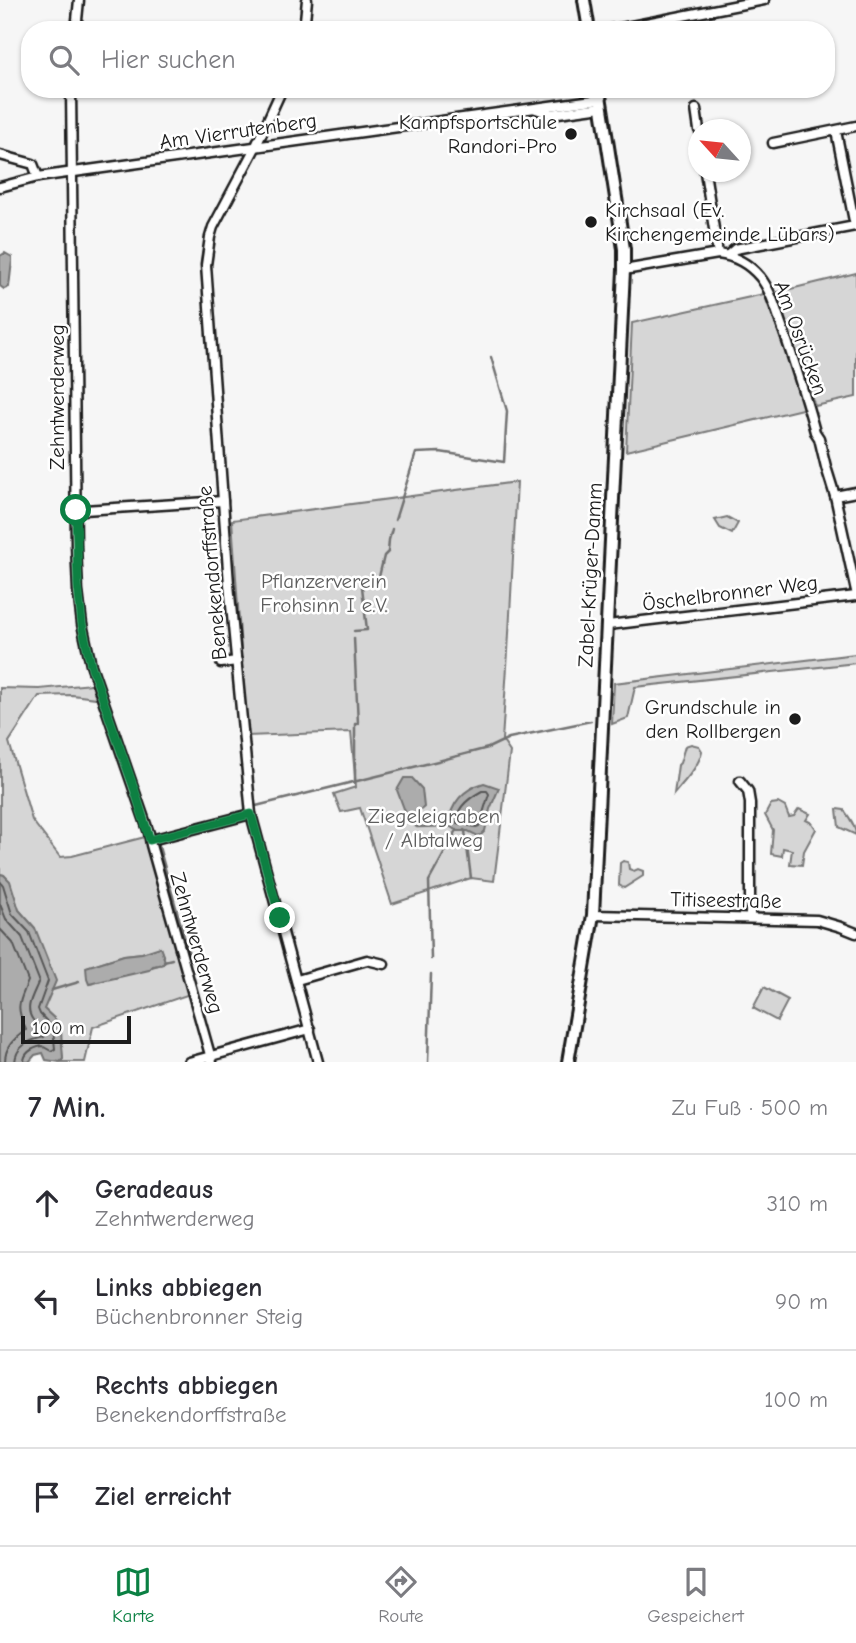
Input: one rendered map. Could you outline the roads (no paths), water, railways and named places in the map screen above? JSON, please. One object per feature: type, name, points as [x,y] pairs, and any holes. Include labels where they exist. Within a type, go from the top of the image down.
[{"type":"street","points":[[77,21],[79,0]]},
{"type":"street","points":[[305,21],[307,0]]},
{"type":"street","points":[[584,0],[588,21]]},
{"type":"street","points":[[660,21],[764,0]]},
{"type":"street","name":"Zehntwerderweg","points":[[71,98],[76,545],[82,624],[91,665],[150,840],[211,1059]]},
{"type":"street","name":"Benekendorffstraße","points":[[278,98],[213,227],[206,265],[236,661],[251,814],[318,1062]]},
{"type":"street","name":"Am Vierrutenberg","points":[[0,187],[38,177],[532,108],[551,114],[600,98]]},
{"type":"street","name":"Zabel-Krüger-Damm","points":[[568,1062],[593,915],[624,271],[624,249],[600,98]]},
{"type":"street","points":[[696,109],[697,119]]},
{"type":"street","points":[[773,143],[856,127]]},
{"type":"street","points":[[624,271],[723,254],[735,249],[855,226],[836,131]]},
{"type":"street","points":[[0,155],[33,164],[38,177]]},
{"type":"street","points":[[707,182],[723,254]]},
{"type":"street","name":"Am Osrücken","points":[[723,254],[750,267],[766,286],[819,438],[856,593]]},
{"type":"street","points":[[835,496],[856,492]]},
{"type":"street","points":[[84,510],[223,501]]},
{"type":"street","name":"Öschelbronner Weg","points":[[608,625],[856,593]]},
{"type":"street","points":[[221,663],[236,661]]},
{"type":"street","points":[[740,781],[748,791],[750,803],[750,918]]},
{"type":"street","points":[[150,840],[251,814]]},
{"type":"street","name":"Titiseestraße","points":[[593,915],[817,920],[856,933]]},
{"type":"street","points":[[297,980],[367,960],[384,964]]},
{"type":"street","points":[[189,1062],[211,1059],[310,1029]]},
{"type":"water","points":[[5,253],[12,257],[12,261],[9,287],[4,289],[0,286],[0,256]]},
{"type":"water","points":[[404,778],[412,778],[422,789],[424,807],[409,822],[397,790]]},
{"type":"water","points":[[484,783],[499,788],[485,831],[478,836],[468,831],[457,831],[448,825],[459,798]]},
{"type":"water","points":[[0,874],[10,881],[19,910],[35,928],[56,981],[44,1009],[59,1023],[63,1059],[60,1062],[46,1060],[43,1053],[35,1055],[29,1062],[0,1062]]},
{"type":"water","points":[[160,947],[165,961],[163,964],[153,966],[149,970],[89,984],[86,967]]},
{"type":"waterway","points":[[395,520],[416,453],[440,452],[504,462],[507,411],[491,357]]},
{"type":"waterway","points":[[374,578],[379,577],[384,556],[388,552],[392,529]]},
{"type":"waterway","points":[[354,631],[367,630],[362,587]]},
{"type":"waterway","points":[[354,638],[358,724],[355,724],[355,783]]},
{"type":"waterway","points":[[256,806],[488,748],[509,738],[591,721]]},
{"type":"waterway","points":[[409,820],[417,827],[451,826]]},
{"type":"waterway","points":[[185,955],[189,954],[158,843],[239,821]]},
{"type":"waterway","points":[[431,959],[429,881],[457,830]]},
{"type":"waterway","points":[[464,830],[471,878]]},
{"type":"waterway","points":[[164,961],[172,959]]},
{"type":"waterway","points":[[428,1062],[431,974]]},
{"type":"waterway","points":[[52,990],[79,982]]},
{"type":"place","name":"Kampfsportschule Randori-Pro","points":[[571,134]]},
{"type":"place","name":"Kirchsaal (Ev. Kirchengemeinde Lübars)","points":[[591,222]]},
{"type":"place","name":"Grundschule in den Rollbergen","points":[[795,719]]},
{"type":"park label","name":"Pflanzerverein Frohsinn I e.V.","points":[[324,593]]},
{"type":"park label","name":"Ziegeleigraben / Albtalweg","points":[[434,828]]}]
